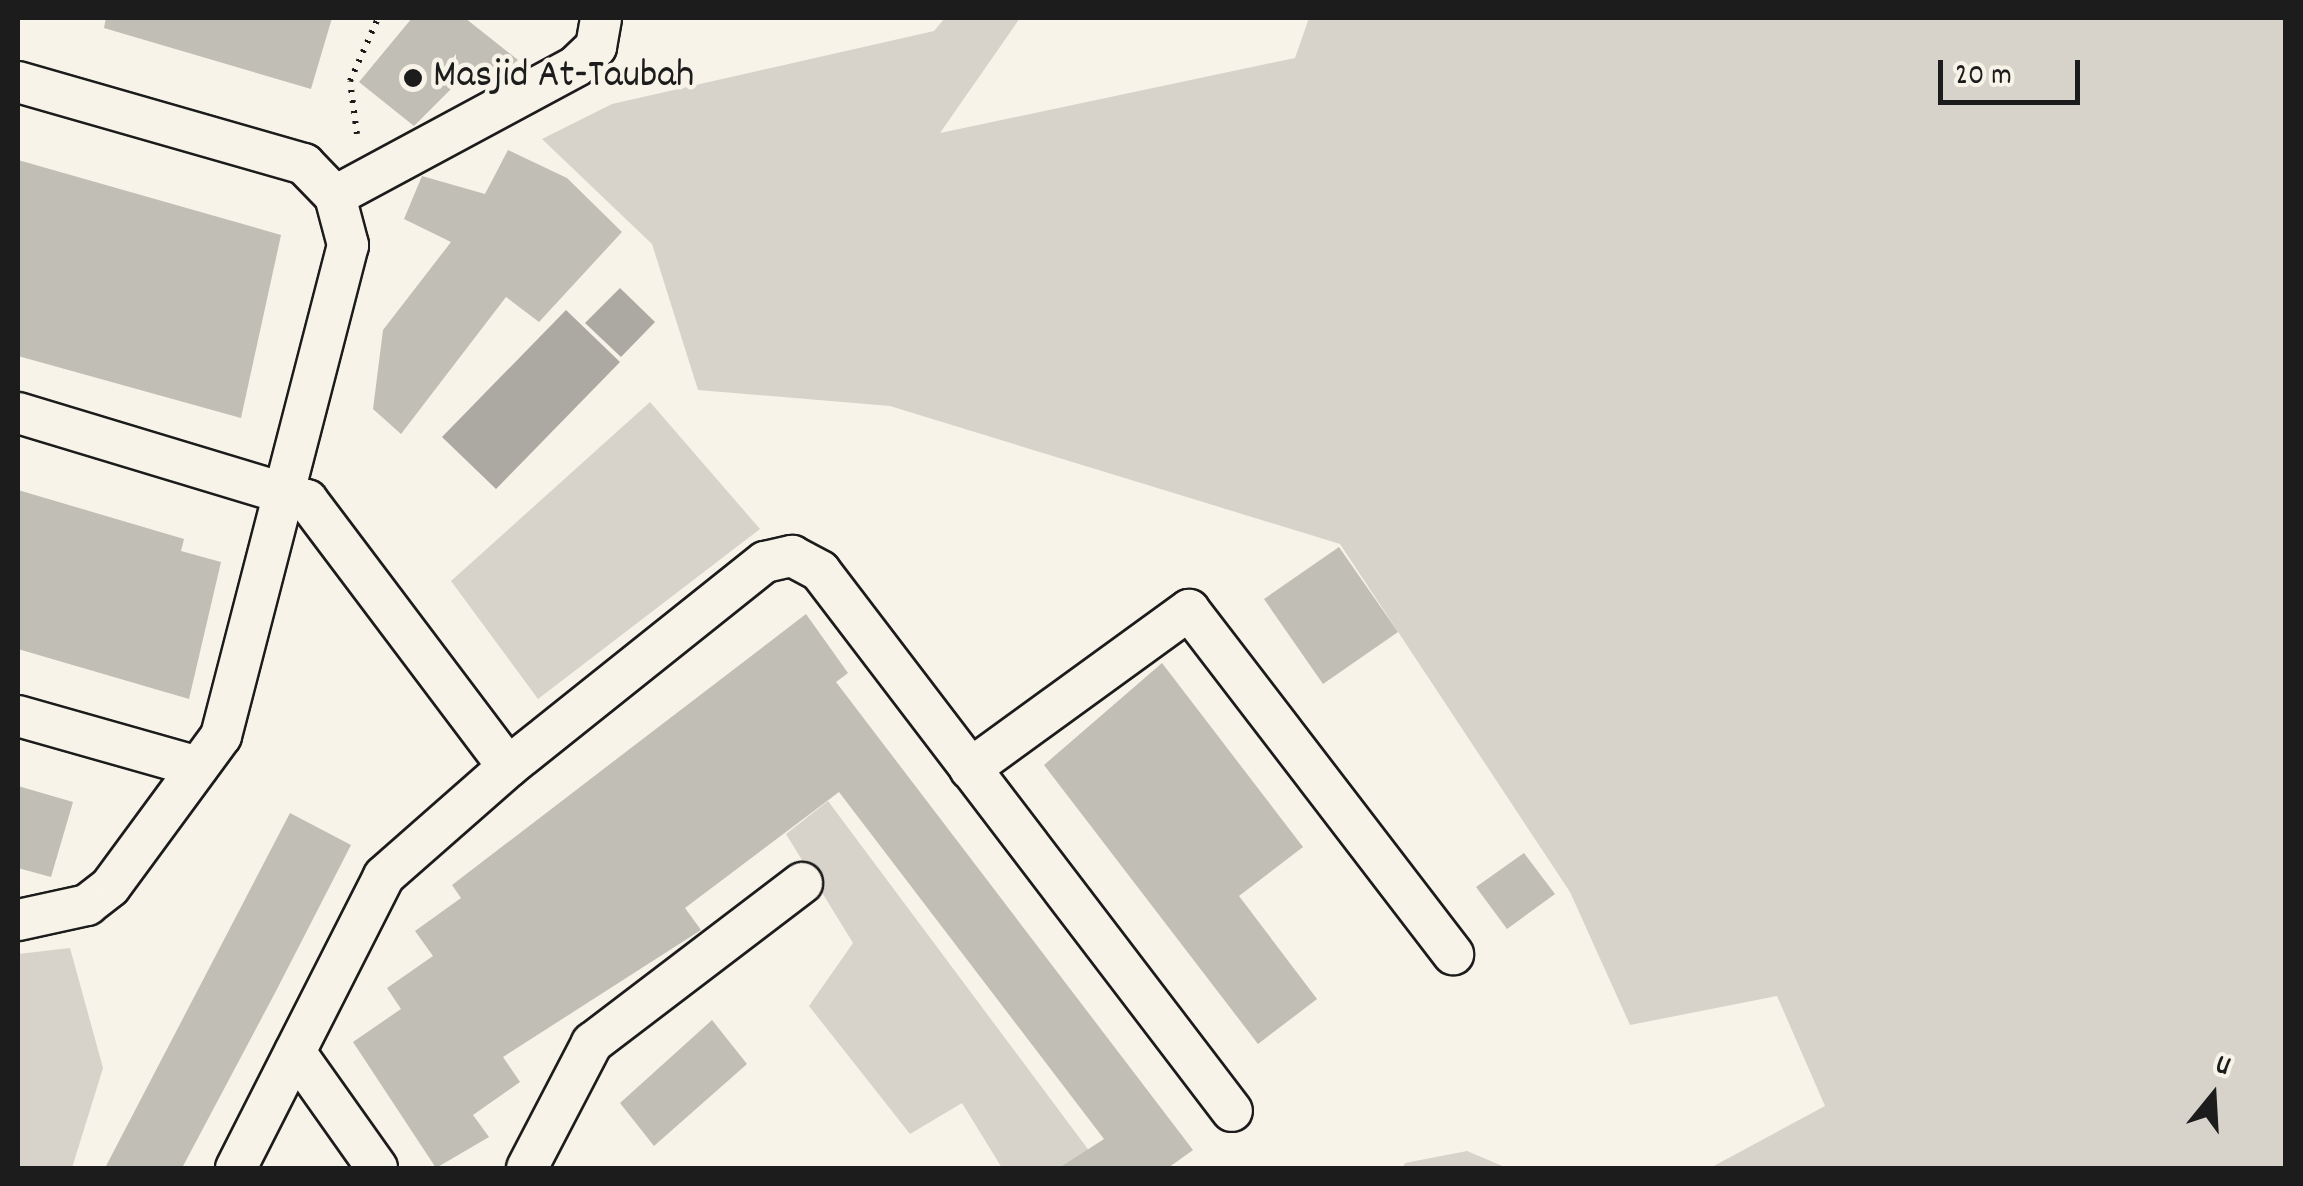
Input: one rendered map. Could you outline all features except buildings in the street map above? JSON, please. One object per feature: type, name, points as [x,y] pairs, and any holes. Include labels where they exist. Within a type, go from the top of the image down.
[{"type":"street","points":[[18,82],[282,156],[351,188],[576,66],[596,47],[601,18],[615,18]]},
{"type":"street","points":[[18,920],[87,905],[110,886],[198,767],[232,703],[348,245],[351,188]]},
{"type":"street","points":[[18,413],[287,488],[321,514],[508,767]]},
{"type":"street","points":[[236,1168],[384,876],[508,767],[765,562],[792,556],[820,571],[1232,1110]]},
{"type":"street","points":[[970,769],[1189,610],[1453,954]]},
{"type":"street","points":[[18,716],[198,767]]},
{"type":"street","points":[[527,1168],[592,1043],[802,883]]},
{"type":"street","points":[[294,1052],[377,1168]]},
{"type":"path","points":[[351,188],[350,81],[378,18]]},
{"type":"shaded area","points":[[945,18],[1020,18],[940,133],[1295,58],[1309,18],[2285,18],[2285,1168],[1710,1168],[1825,1106],[1777,996],[1630,1025],[1570,892],[1340,544],[890,406],[698,390],[652,244],[542,139],[612,104],[934,31]]},
{"type":"shaded area","points":[[620,288],[655,322],[621,357],[585,323]]},
{"type":"shaded area","points":[[566,310],[620,362],[496,489],[442,437]]},
{"type":"shaded area","points":[[650,402],[760,529],[538,699],[451,581]]},
{"type":"shaded area","points":[[828,801],[1102,1168],[1002,1168],[962,1103],[910,1134],[809,1006],[853,943],[786,834]]},
{"type":"shaded area","points":[[70,948],[103,1068],[72,1168],[18,1168],[18,954]]},
{"type":"shaded area","points":[[1467,1151],[1507,1168],[1403,1168],[1405,1163]]},
{"type":"place","name":"Masjid At-Taubah","points":[[413,78]]}]
